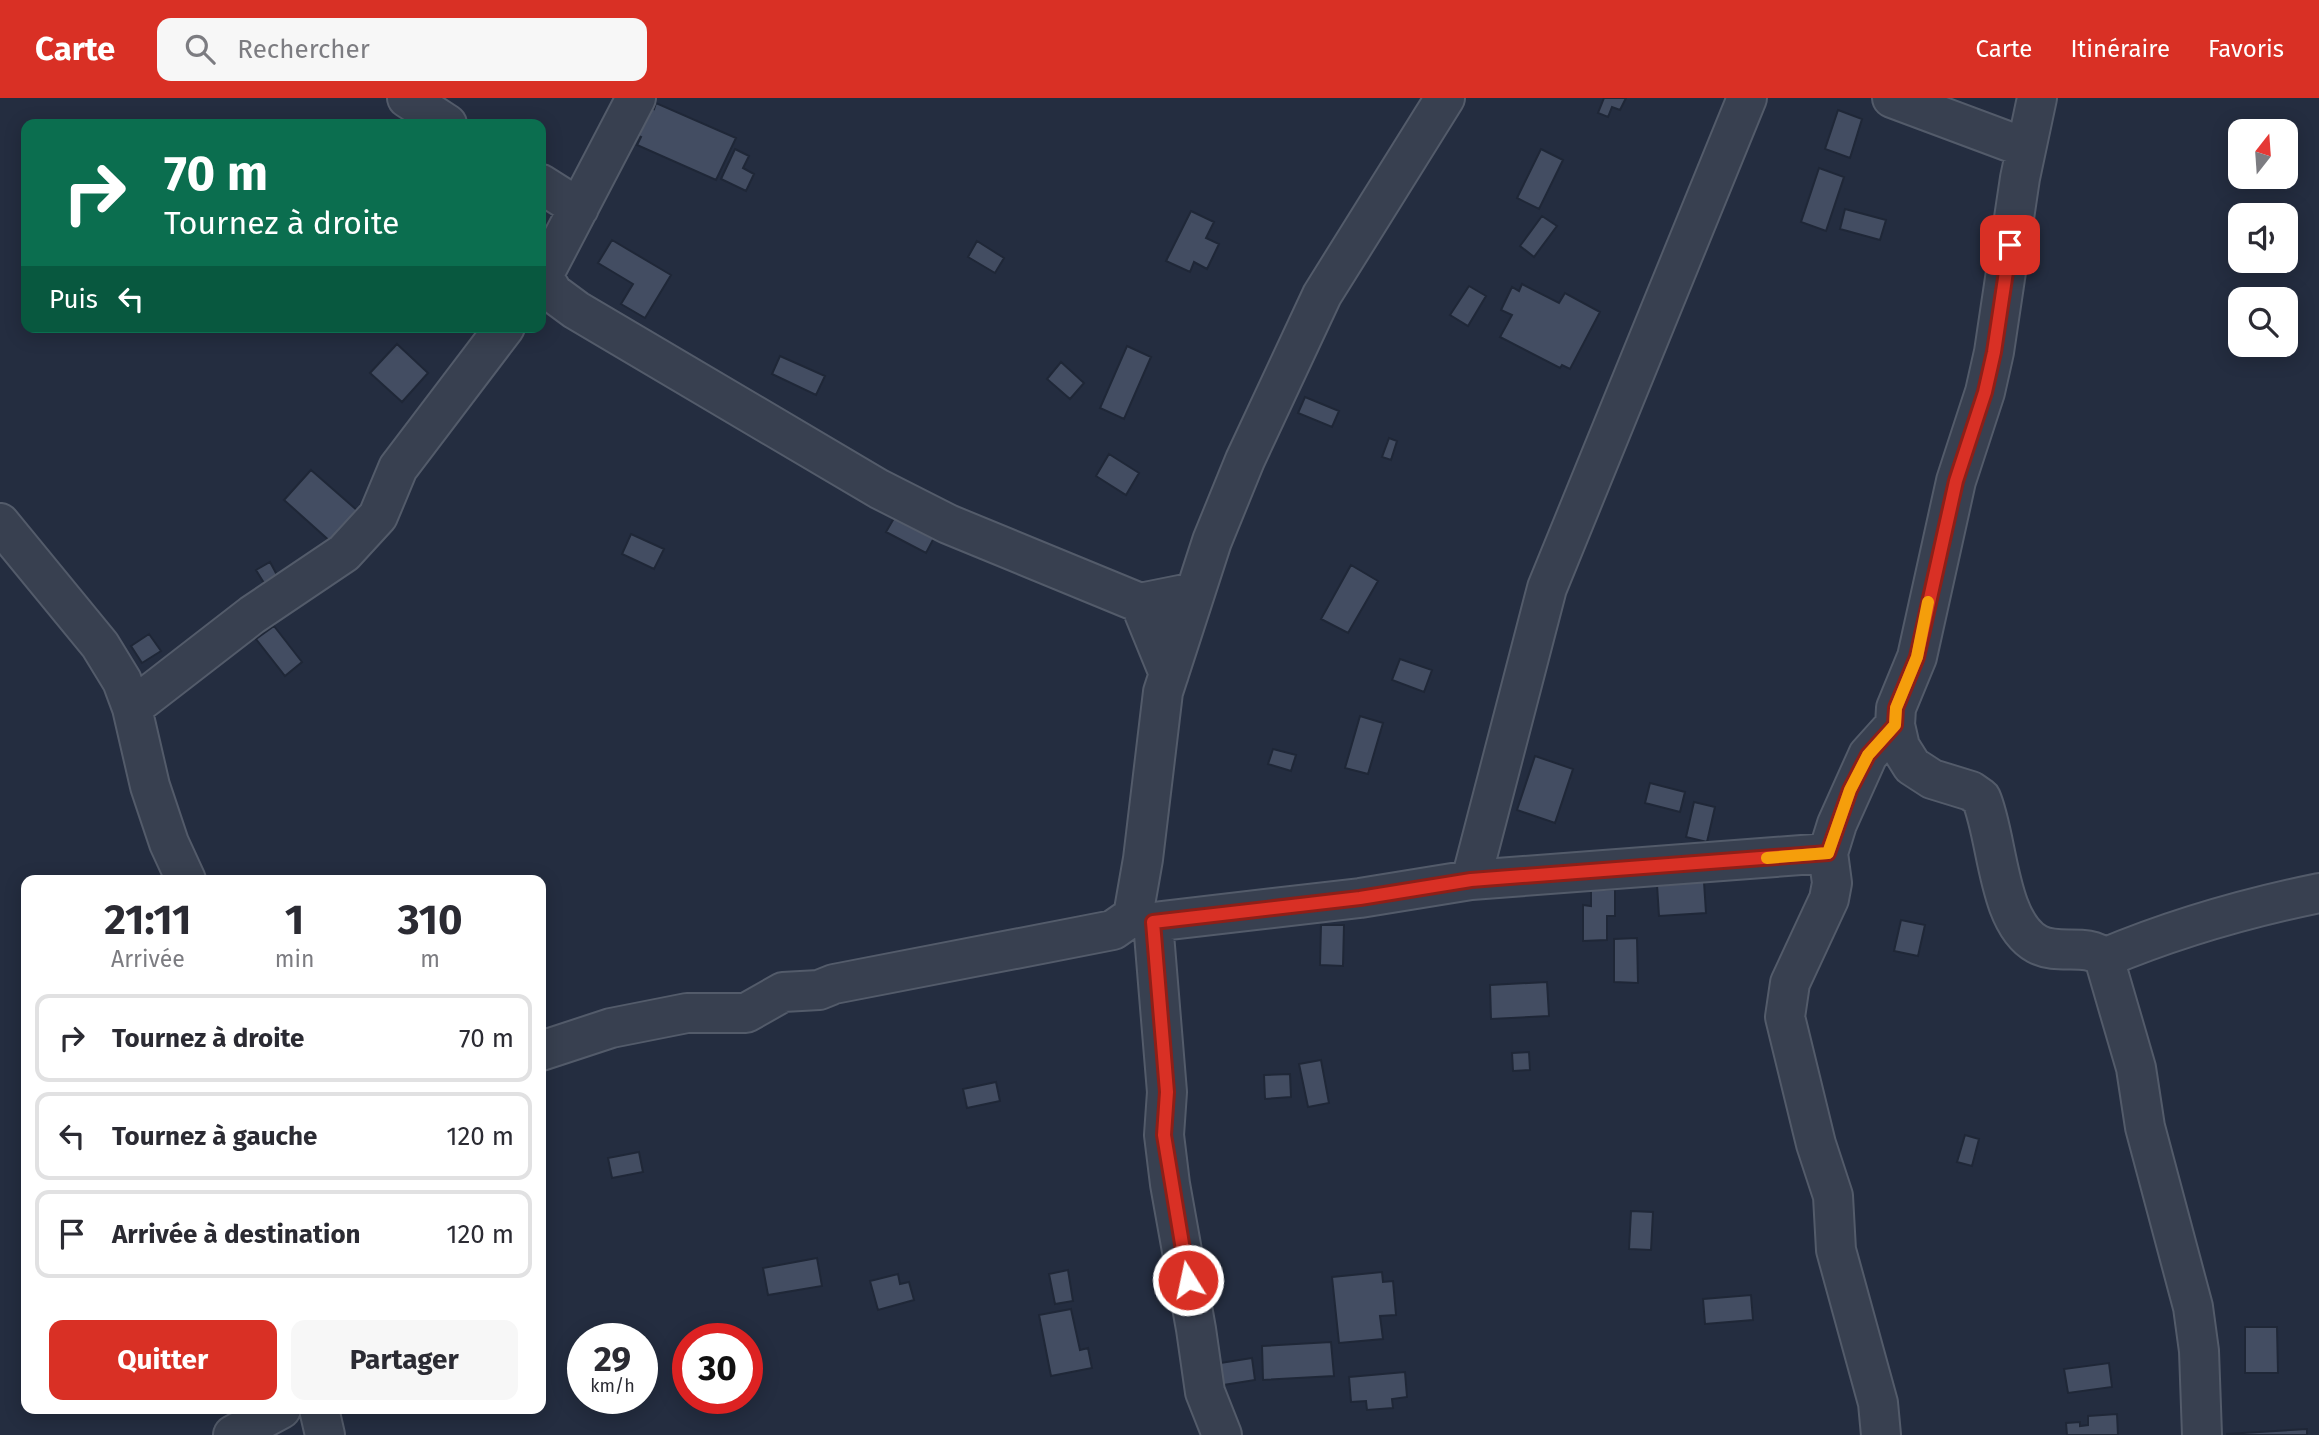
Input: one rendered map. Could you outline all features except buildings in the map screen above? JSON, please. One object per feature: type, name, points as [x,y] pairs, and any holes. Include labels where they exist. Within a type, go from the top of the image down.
[{"type":"street","points":[[407,98],[439,119]]},
{"type":"street","points":[[546,270],[636,98]]},
{"type":"street","points":[[1222,1435],[1205,1392],[1170,1184],[1164,1135],[1167,1092],[1143,919],[1143,859],[1158,715],[1195,592],[1245,460],[1310,318],[1336,271],[1446,98]]},
{"type":"street","points":[[1471,880],[1547,588],[1747,98]]},
{"type":"street","points":[[1892,98],[2026,148]]},
{"type":"street","points":[[2038,98],[2026,148],[1994,352],[1985,392],[1956,481],[1917,657],[1896,708],[1895,725],[1900,747],[1912,766],[1932,779],[1971,791],[1981,798],[2004,891],[2014,916],[2028,938],[2048,949],[2087,949],[2104,958],[2136,1068],[2145,1127],[2193,1307],[2199,1351],[2202,1435]]},
{"type":"street","points":[[546,187],[579,208]]},
{"type":"street","points":[[546,283],[553,293],[576,310],[879,489],[948,524],[1140,603],[1195,592]]},
{"type":"street","points":[[132,708],[252,615],[344,553],[378,516],[398,468],[500,333]]},
{"type":"street","points":[[0,523],[100,645],[122,681],[132,708],[150,786],[169,843],[184,875]]},
{"type":"street","points":[[1140,603],[1169,674]]},
{"type":"street","points":[[1881,1435],[1878,1403],[1836,1250],[1833,1196],[1816,1144],[1785,1017],[1790,983],[1829,899],[1832,883],[1828,853],[1850,790],[1868,755],[1895,725]]},
{"type":"street","points":[[546,1049],[611,1028],[687,1013],[746,1013],[783,992],[819,990],[847,982],[1113,930],[1143,919],[1360,898],[1471,880],[1828,853]]},
{"type":"street","points":[[2104,958],[2150,939],[2319,893]]},
{"type":"street","points":[[233,1435],[272,1414]]},
{"type":"street","points":[[320,1414],[325,1435]]},
{"type":"slow traffic","points":[[1767,858],[1828,853],[1850,790],[1868,755],[1895,725],[1900,695],[1917,657],[1928,602]]},
{"type":"route","points":[[1188,1280],[1164,1135],[1167,1092],[1153,922],[1360,898],[1471,880],[1828,853],[1850,790],[1868,755],[1895,725],[1900,695],[1917,657],[1956,481],[1985,392],[1994,352],[2010,245]]}]
